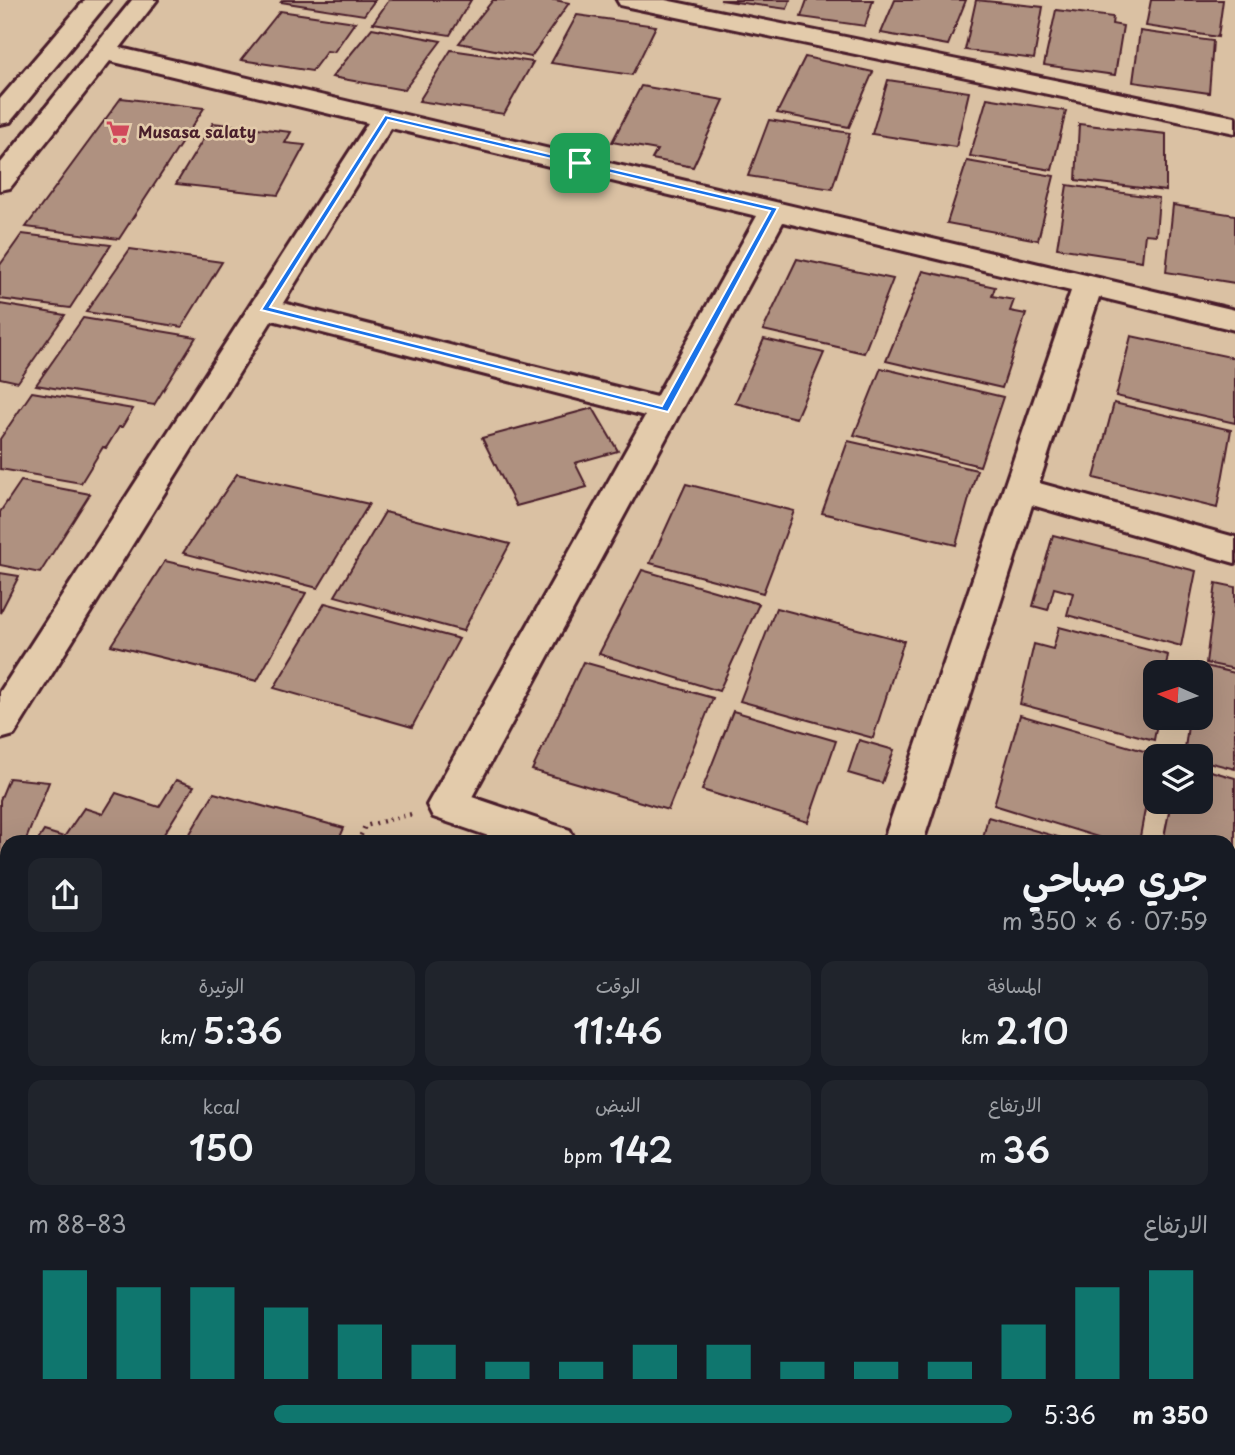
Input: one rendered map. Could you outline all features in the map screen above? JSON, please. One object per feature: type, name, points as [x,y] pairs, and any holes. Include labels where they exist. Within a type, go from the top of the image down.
[{"type":"street","points":[[0,116],[98,0]]},
{"type":"street","points":[[0,182],[145,0]]},
{"type":"street","points":[[629,0],[1234,121]]},
{"type":"street","points":[[104,52],[1235,320]]},
{"type":"street","points":[[0,724],[385,117]]},
{"type":"street","points":[[535,835],[447,805],[775,210]]},
{"type":"street","points":[[906,835],[1088,285]]},
{"type":"street","points":[[264,308],[665,410]]},
{"type":"street","points":[[1020,490],[1235,550]]},
{"type":"path","points":[[361,835],[365,826],[447,805]]},
{"type":"building","points":[[375,0],[364,15],[281,2]]},
{"type":"building","points":[[389,0],[471,0],[450,35],[373,23]]},
{"type":"building","points":[[493,0],[555,0],[569,3],[531,57],[459,43]]},
{"type":"building","points":[[720,0],[790,0],[787,9]]},
{"type":"building","points":[[807,0],[873,0],[865,26],[801,17]]},
{"type":"building","points":[[895,0],[966,0],[948,45],[881,33]]},
{"type":"building","points":[[976,0],[1043,7],[1034,59],[965,50]]},
{"type":"building","points":[[1151,0],[1223,0],[1218,37],[1146,26]]},
{"type":"building","points":[[1056,10],[1113,17],[1112,24],[1123,26],[1115,75],[1044,65]]},
{"type":"building","points":[[280,11],[355,22],[334,52],[327,51],[312,71],[241,60]]},
{"type":"building","points":[[577,15],[656,26],[632,75],[551,63]]},
{"type":"building","points":[[372,28],[441,41],[404,90],[332,77]]},
{"type":"building","points":[[1140,31],[1213,41],[1209,93],[1133,82]]},
{"type":"building","points":[[451,50],[533,62],[504,114],[419,101]]},
{"type":"building","points":[[805,57],[873,72],[849,127],[777,113]]},
{"type":"building","points":[[888,80],[969,92],[956,147],[872,134]]},
{"type":"building","points":[[641,86],[724,100],[693,167],[652,159],[657,150],[612,142]]},
{"type":"building","points":[[121,98],[204,108],[119,239],[26,227]]},
{"type":"building","points":[[987,98],[1066,111],[1052,170],[970,156]]},
{"type":"building","points":[[769,120],[850,133],[832,189],[748,176]]},
{"type":"building","points":[[213,123],[291,132],[285,143],[305,145],[278,195],[176,184]]},
{"type":"building","points":[[1079,124],[1166,134],[1166,191],[1076,180]]},
{"type":"building","points":[[967,161],[1054,176],[1038,240],[947,223]]},
{"type":"building","points":[[1067,185],[1159,198],[1156,235],[1145,234],[1142,261],[1057,248]]},
{"type":"building","points":[[1173,205],[1235,215],[1235,283],[1166,272]]},
{"type":"building","points":[[22,234],[111,245],[70,308],[0,299],[0,265]]},
{"type":"building","points":[[130,249],[222,262],[182,327],[86,312]]},
{"type":"building","points":[[797,259],[893,279],[864,353],[763,330]]},
{"type":"building","points":[[923,271],[995,287],[992,296],[1014,300],[1010,311],[1026,314],[1002,388],[886,361]]},
{"type":"building","points":[[0,304],[65,315],[18,382],[0,378]]},
{"type":"building","points":[[83,318],[196,337],[154,405],[36,385]]},
{"type":"building","points":[[1131,336],[1235,358],[1235,423],[1116,396]]},
{"type":"building","points":[[764,339],[824,353],[796,418],[735,403]]},
{"type":"building","points":[[881,368],[1003,397],[980,466],[854,435]]},
{"type":"building","points":[[32,392],[133,409],[106,448],[103,447],[81,483],[0,469],[0,439]]},
{"type":"building","points":[[1114,403],[1231,430],[1217,508],[1094,478]]},
{"type":"building","points":[[593,408],[618,451],[575,463],[587,487],[516,506],[482,438]]},
{"type":"building","points":[[848,441],[977,470],[956,545],[822,513]]},
{"type":"building","points":[[237,474],[369,504],[318,588],[183,553]]},
{"type":"building","points":[[21,481],[90,494],[40,573],[0,565],[0,512]]},
{"type":"building","points":[[686,484],[794,511],[763,593],[650,563]]},
{"type":"building","points":[[385,512],[510,544],[463,631],[335,596]]},
{"type":"building","points":[[1053,535],[1196,571],[1181,646],[1067,615],[1073,593],[1054,588],[1048,610],[1033,606]]},
{"type":"building","points":[[165,561],[306,593],[257,681],[111,645]]},
{"type":"building","points":[[642,570],[759,604],[719,691],[599,654]]},
{"type":"building","points":[[0,573],[19,576],[0,613]]},
{"type":"building","points":[[1216,583],[1235,587],[1235,669],[1213,664],[1213,660],[1206,660]]},
{"type":"building","points":[[325,603],[459,639],[412,727],[274,688]]},
{"type":"building","points":[[776,608],[904,641],[873,738],[740,701]]},
{"type":"building","points":[[1059,627],[1168,655],[1167,660],[1143,660],[1143,730],[1156,730],[1154,740],[1020,704],[1034,644],[1053,649]]},
{"type":"building","points":[[583,662],[713,698],[668,810],[532,770]]},
{"type":"building","points":[[1213,668],[1235,673],[1235,769],[1213,763],[1213,744],[1186,744],[1187,730],[1213,730]]},
{"type":"building","points":[[733,711],[836,741],[808,822],[702,790]]},
{"type":"building","points":[[1020,715],[1143,751],[1144,814],[1140,835],[1091,835],[994,805]]},
{"type":"building","points":[[859,740],[894,750],[882,783],[848,773]]},
{"type":"building","points":[[1213,772],[1235,778],[1235,835],[1164,835],[1169,814],[1213,814]]},
{"type":"building","points":[[9,778],[49,782],[28,835],[0,835],[0,800]]},
{"type":"building","points":[[176,780],[194,786],[163,835],[65,835],[84,808],[103,814],[116,793],[159,807]]},
{"type":"building","points":[[214,793],[344,828],[341,835],[189,835]]},
{"type":"building","points":[[988,817],[1051,835],[984,835]]},
{"type":"building","points":[[44,831],[57,835],[41,835]]},
{"type":"place","name":"Musasa salaty","points":[[118,132]]},
{"type":"route","points":[[385,117],[580,163],[775,210],[665,410],[264,308],[385,117]]}]
